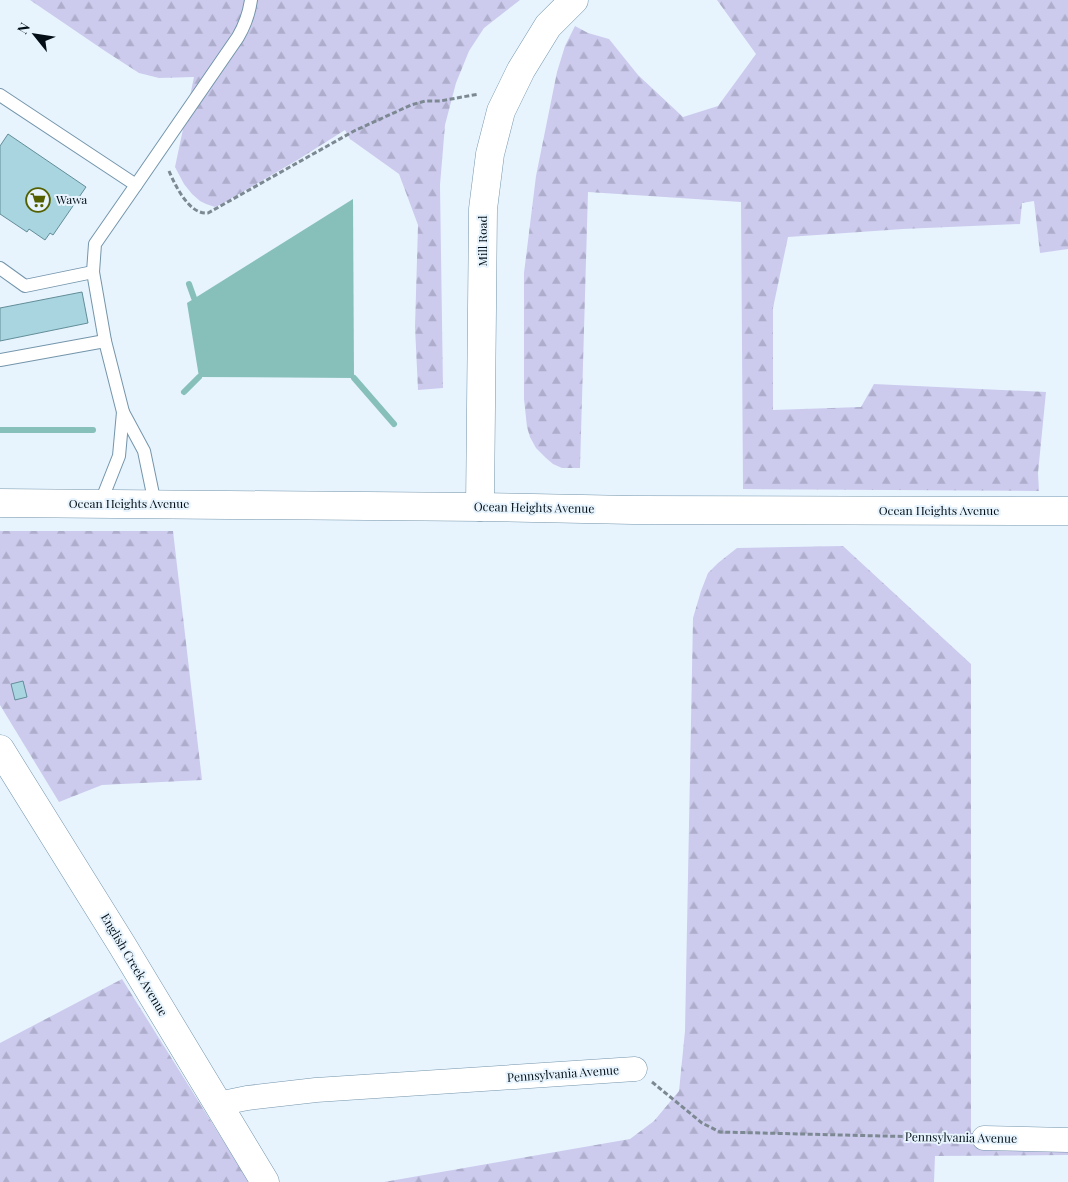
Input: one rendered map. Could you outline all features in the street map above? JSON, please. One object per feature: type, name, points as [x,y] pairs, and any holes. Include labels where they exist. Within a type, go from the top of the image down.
[{"type":"main road","name":"Mill Road","points":[[480,506],[483,209],[490,154],[501,111],[521,70],[548,26],[574,0]]},
{"type":"main road","name":"Ocean Heights Avenue","points":[[0,503],[480,506],[633,510],[1068,511]]},
{"type":"main road","name":"English Creek Avenue","points":[[0,749],[122,945],[265,1182]]},
{"type":"street","name":"Pennsylvania Avenue","points":[[218,1104],[247,1098],[316,1090],[635,1069]]},
{"type":"street","name":"Pennsylvania Avenue","points":[[984,1138],[1068,1140]]},
{"type":"lane","points":[[155,504],[144,451],[123,412],[105,341],[93,272],[95,244],[238,37],[245,25],[251,0]]},
{"type":"lane","points":[[0,95],[136,185]]},
{"type":"lane","points":[[0,268],[26,286],[93,272]]},
{"type":"lane","points":[[0,360],[105,341]]},
{"type":"lane","points":[[100,504],[119,456],[123,412]]},
{"type":"path","points":[[169,171],[184,199],[192,208],[205,214],[354,131],[411,105],[425,101],[440,101],[479,94]]},
{"type":"path","name":"Pennsylvania Avenue","points":[[635,1069],[702,1122],[720,1132],[984,1138]]},
{"type":"green space","points":[[30,0],[520,0],[484,28],[469,51],[456,83],[445,125],[440,185],[443,388],[418,390],[415,327],[418,225],[399,174],[350,139],[345,130],[220,205],[215,207],[206,204],[192,194],[175,167],[194,77],[159,78],[139,73]]},
{"type":"green space","points":[[717,0],[1068,0],[1068,249],[1040,253],[1034,201],[1022,203],[1020,224],[903,229],[788,237],[773,308],[773,410],[861,407],[874,384],[1046,392],[1038,473],[1039,491],[743,489],[741,202],[588,192],[580,468],[562,468],[553,464],[536,448],[527,427],[524,399],[524,273],[536,176],[557,72],[565,46],[575,26],[588,33],[609,39],[638,75],[683,117],[718,106],[756,54]]},
{"type":"green space","points":[[0,531],[173,531],[202,780],[102,785],[59,802],[0,705]]},
{"type":"green space","points":[[843,546],[971,664],[971,1133],[1068,1137],[1068,1155],[935,1156],[934,1182],[384,1182],[630,1139],[654,1121],[679,1091],[685,1031],[693,618],[701,591],[708,573],[737,548]]},
{"type":"green space","points":[[122,979],[249,1182],[0,1182],[0,1043]]},
{"type":"shaded area","points":[[353,199],[354,378],[199,377],[187,303]]},
{"type":"building","name":"Wawa","points":[[8,134],[86,187],[53,235],[50,233],[45,240],[29,229],[27,232],[0,214],[0,146]]},
{"type":"building","points":[[82,292],[88,323],[0,341],[0,308]]},
{"type":"building","points":[[23,681],[27,697],[15,700],[11,684]]},
{"type":"waterway","points":[[189,284],[194,298]]},
{"type":"waterway","points":[[184,392],[199,377]]},
{"type":"waterway","points":[[354,378],[394,424]]},
{"type":"waterway","points":[[0,430],[93,430]]},
{"type":"place","name":"Wawa","points":[[38,200]]}]
